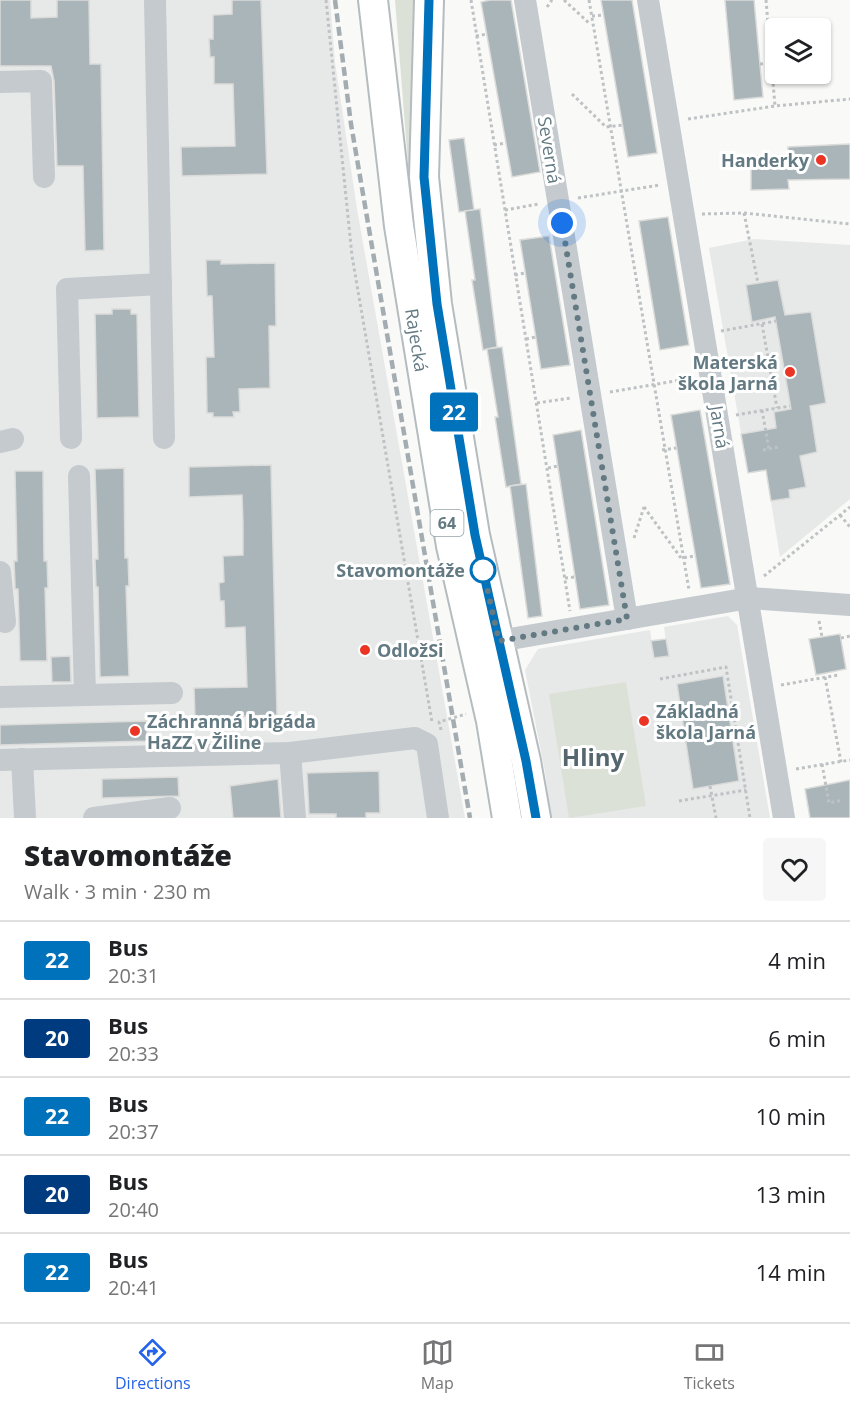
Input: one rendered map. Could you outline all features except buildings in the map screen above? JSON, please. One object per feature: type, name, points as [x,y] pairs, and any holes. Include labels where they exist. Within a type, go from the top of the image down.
[{"type":"main road","name":"Rajecká","points":[[373,0],[399,226],[435,454],[451,546],[494,740],[507,818]]},
{"type":"main road","name":"Rajecká","points":[[429,0],[424,177],[437,304],[471,514],[526,761],[536,818]]},
{"type":"street","points":[[155,0],[164,438]]},
{"type":"street","name":"Severná","points":[[525,0],[627,619]]},
{"type":"street","name":"Jarná","points":[[648,0],[718,417],[753,589],[784,818]]},
{"type":"street","points":[[0,82],[41,81],[44,177]]},
{"type":"street","points":[[71,438],[67,289],[161,284]]},
{"type":"street","points":[[79,476],[85,695]]},
{"type":"street","points":[[0,572],[5,622]]},
{"type":"street","points":[[499,641],[627,619],[753,589],[850,605]]},
{"type":"street","points":[[0,697],[172,693]]},
{"type":"street","points":[[25,818],[11,760],[290,753],[416,738],[425,734],[438,818]]},
{"type":"street","points":[[290,753],[294,818]]},
{"type":"street","points":[[94,818],[170,808]]},
{"type":"path","points":[[326,0],[352,256],[433,731],[441,730],[440,722],[467,714],[470,723]]},
{"type":"path","points":[[471,0],[572,622]]},
{"type":"path","points":[[564,0],[589,24]]},
{"type":"path","points":[[589,0],[592,16],[589,24],[610,127],[654,384],[663,450],[691,601]]},
{"type":"path","points":[[766,0],[767,18]]},
{"type":"path","points":[[592,16],[604,15]]},
{"type":"path","points":[[476,36],[487,34]]},
{"type":"path","points":[[760,64],[765,64]]},
{"type":"path","points":[[773,84],[775,106]]},
{"type":"path","points":[[572,94],[606,127],[622,125]]},
{"type":"path","points":[[669,122],[775,106],[850,99]]},
{"type":"path","points":[[494,146],[506,143]]},
{"type":"path","points":[[505,210],[679,182]]},
{"type":"path","points":[[744,213],[758,283]]},
{"type":"path","points":[[684,217],[744,213],[850,224]]},
{"type":"path","points":[[515,275],[525,273]]},
{"type":"path","points":[[704,334],[776,321]]},
{"type":"path","points":[[762,324],[777,408]]},
{"type":"path","points":[[526,339],[536,337]]},
{"type":"path","points":[[537,403],[711,375]]},
{"type":"path","points":[[718,417],[790,406]]},
{"type":"path","points":[[762,410],[769,449]]},
{"type":"path","points":[[763,450],[779,447]]},
{"type":"path","points":[[663,450],[676,448]]},
{"type":"path","points":[[548,468],[558,466]]},
{"type":"path","points":[[644,507],[681,558],[695,556]]},
{"type":"path","points":[[753,589],[850,507]]},
{"type":"path","points":[[840,516],[850,527]]},
{"type":"path","points":[[566,578],[575,577]]},
{"type":"path","points":[[841,638],[850,636]]},
{"type":"path","points":[[660,679],[726,667],[750,818]]},
{"type":"path","points":[[778,685],[838,675]]},
{"type":"path","points":[[825,677],[841,762]]},
{"type":"path","points":[[425,734],[432,722]]},
{"type":"path","points":[[793,769],[850,760]]},
{"type":"path","points":[[822,764],[829,803],[843,800]]},
{"type":"path","points":[[710,786],[716,818]]},
{"type":"path","points":[[679,801],[746,790]]},
{"type":"shaded area","points":[[0,0],[330,0],[335,62],[357,209],[465,818],[0,818]]},
{"type":"shaded area","points":[[395,0],[418,0],[420,253],[415,252]]},
{"type":"shaded area","name":"Materská škola Jarná","points":[[754,239],[850,245],[850,499],[780,557],[766,471],[748,473],[709,248]]},
{"type":"shaded area","name":"Základná škola Jarná","points":[[728,616],[737,625],[770,818],[551,818],[545,772],[525,670],[538,649],[650,630],[654,658],[668,656],[664,627]]},
{"type":"shaded area","points":[[626,682],[646,806],[569,818],[549,694]]},
{"type":"railway","points":[[335,0],[351,124],[470,818]]},
{"type":"bus line","name":"22","points":[[429,0],[425,74],[424,177],[437,304],[475,535],[526,761],[536,818]]},
{"type":"place","name":"Handerky","points":[[821,160]]},
{"type":"place","name":"Materská škola Jarná","points":[[790,372]]},
{"type":"place","name":"Stavomontáže","points":[[483,570]]},
{"type":"place","name":"OdložSi","points":[[365,650]]},
{"type":"place","name":"Základná škola Jarná","points":[[644,721]]},
{"type":"place","name":"Záchranná brigáda HaZZ v Žiline","points":[[135,731]]},
{"type":"district","name":"Hliny","points":[[593,756]]},
{"type":"route","points":[[483,570],[499,641],[627,619],[562,223]]}]
